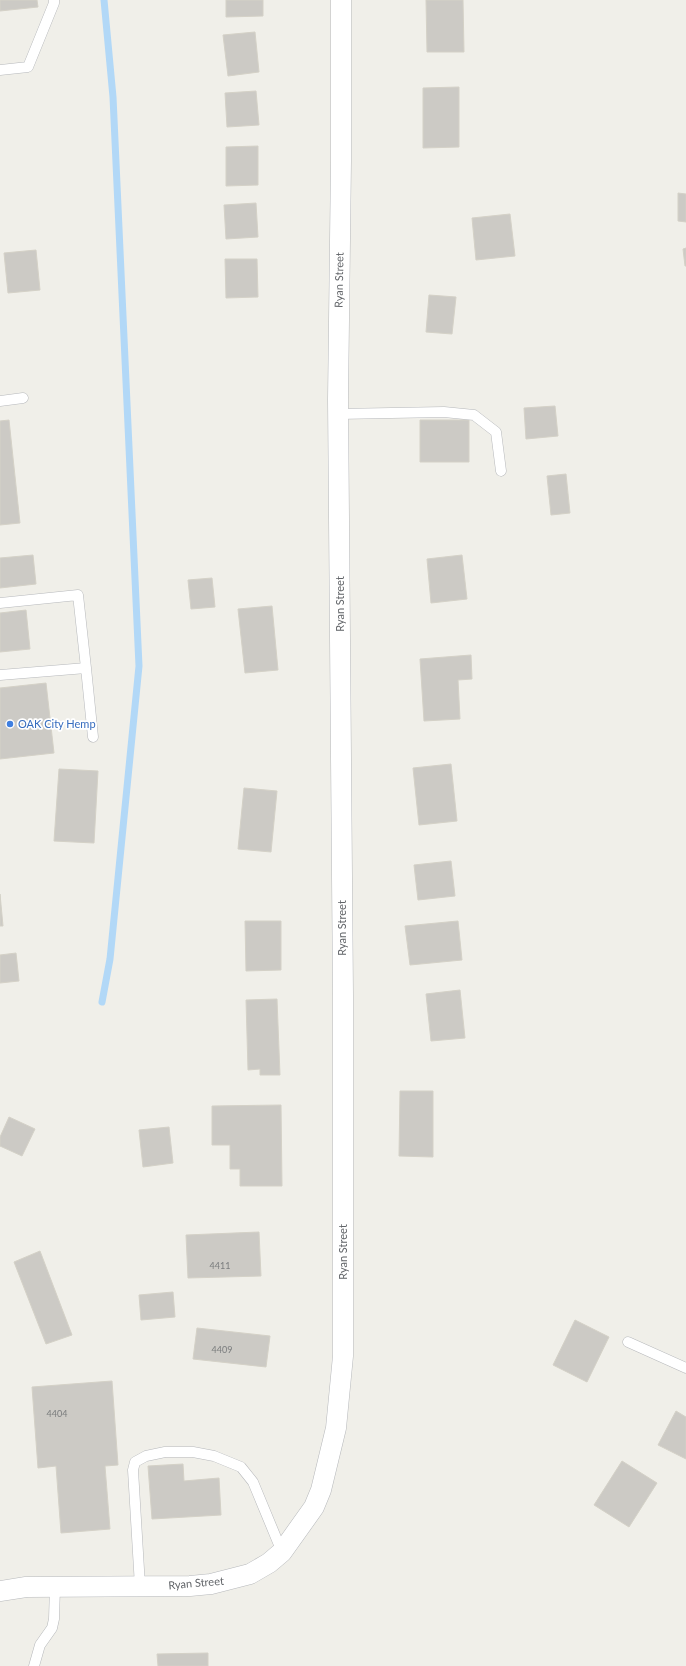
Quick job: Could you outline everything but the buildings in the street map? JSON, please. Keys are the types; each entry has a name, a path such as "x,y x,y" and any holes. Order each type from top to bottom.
{"street":[{"name":"Ryan Street","path":"0,1591 26,1587 190,1586 211,1584 250,1574 269,1563 282,1552 314,1507 320,1490 336,1428 343,1356 343,987 338,414 341,0"}],"lane":[{"path":"0,70 28,67 54,0"},
{"path":"0,401 23,398"},
{"path":"338,414 444,412 474,415 496,432 501,471"},
{"path":"0,603 78,595 93,737"},
{"path":"0,675 86,668"},
{"path":"628,1342 686,1368"},
{"path":"140,1586 133,1470 135,1462 146,1456 165,1452 193,1452 214,1456 241,1467 253,1482 282,1552"},
{"path":"34,1666 40,1645 52,1628 54,1619 55,1587"}],"waterway":[{"path":"102,1002 110,959 139,666 113,97 104,0"}],"place":[{"name":"OAK City Hemp","path":"10,724"}]}
